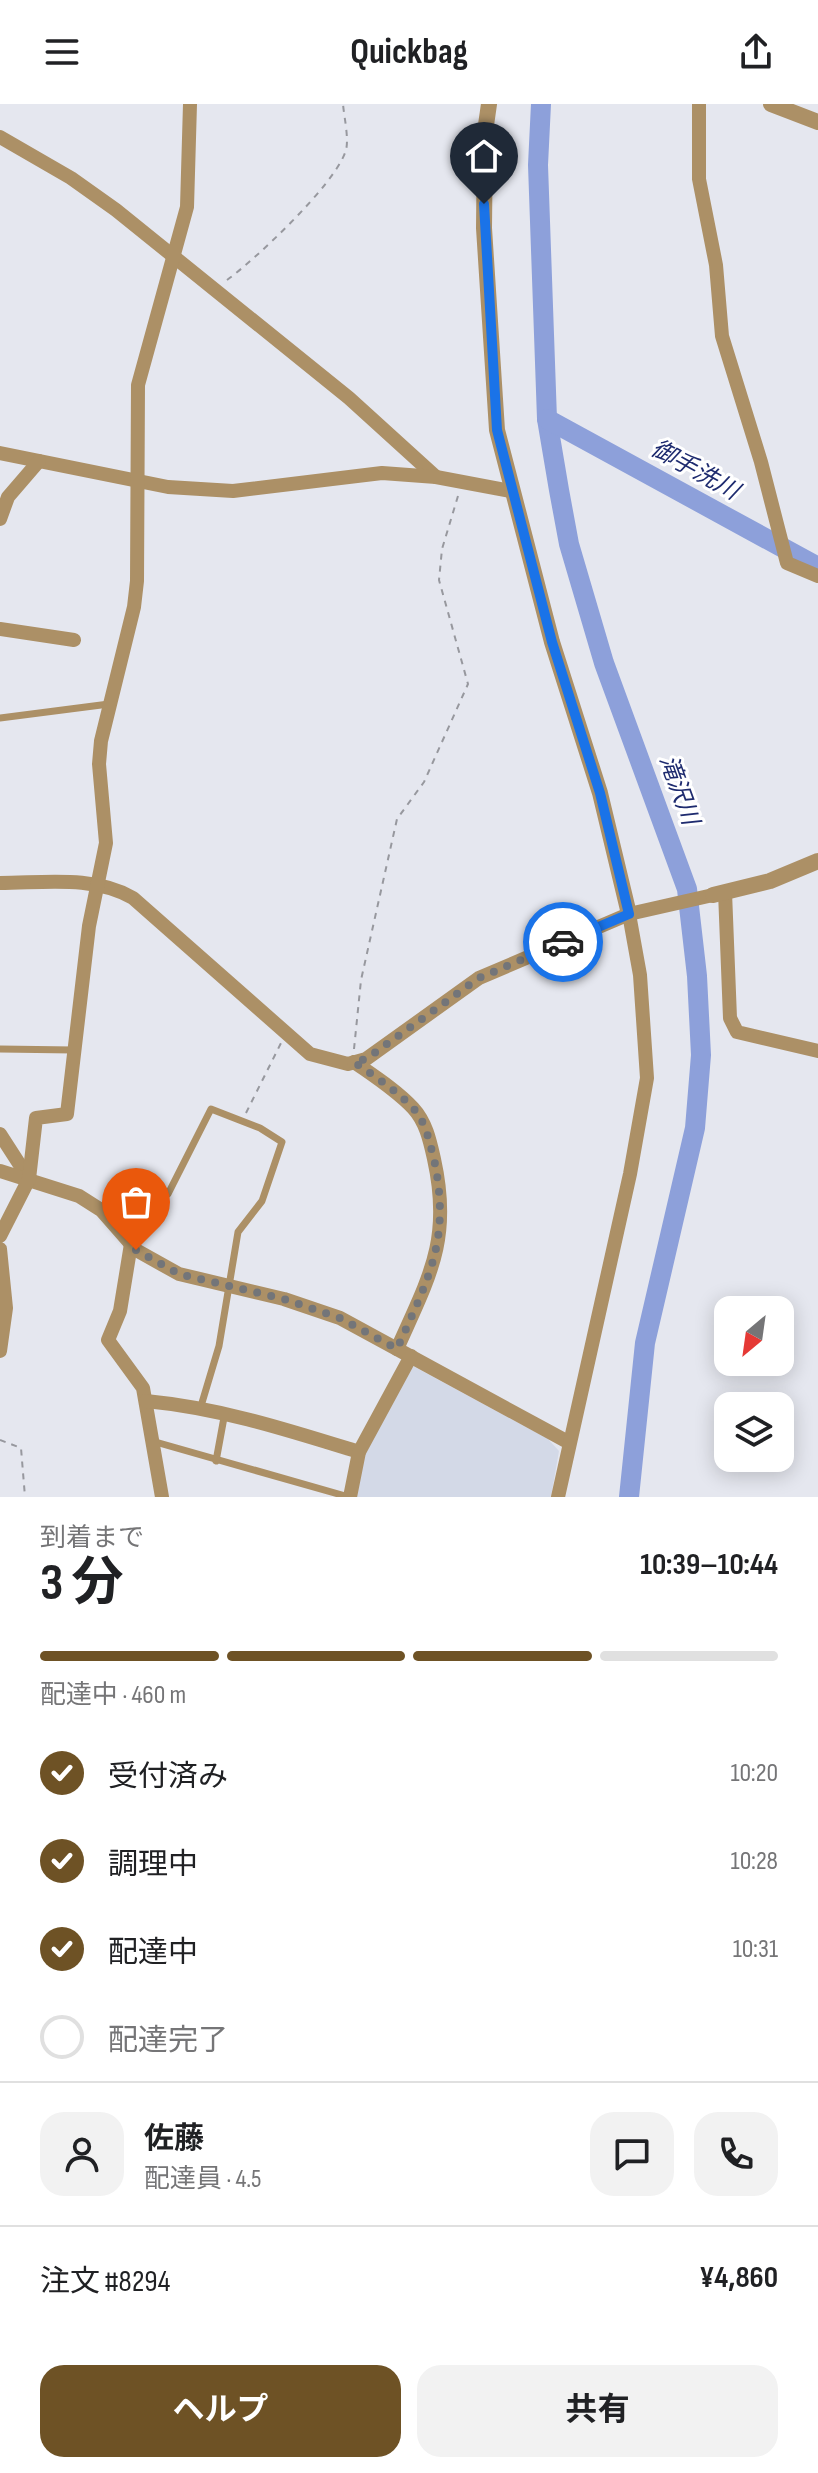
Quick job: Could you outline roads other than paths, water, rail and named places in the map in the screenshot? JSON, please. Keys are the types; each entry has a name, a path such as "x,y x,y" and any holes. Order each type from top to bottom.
{"street":[{"path":"0,1236 29,1179 36,1118 67,1114 89,926 106,843 99,764 109,704 134,607 138,385 187,207 190,104"},
{"path":"489,104 485,132 484,228 497,430 552,642 600,793 629,914 640,975 647,1078 630,1174 558,1497"},
{"path":"699,104 699,179 716,265 722,336 781,532 787,563 818,576"},
{"path":"777,105 818,122"},
{"path":"0,137 71,178 174,258 349,398 436,477"},
{"path":"0,453 137,482 233,491 382,473 436,477 511,491"},
{"path":"0,519 8,497 39,461"},
{"path":"0,629 74,640"},
{"path":"0,883 99,883 133,898 310,1054 329,1061 354,1062 366,1059 479,978 629,914 770,881 818,861"},
{"path":"719,894 730,1018 737,1032 818,1051"},
{"path":"354,1062 414,1109 427,1131 441,1202 441,1235 432,1271 397,1349"},
{"path":"0,1134 29,1179"},
{"path":"0,1171 79,1196 101,1210 131,1244 179,1274 284,1299 340,1318 568,1442"},
{"path":"131,1244 120,1311 108,1340 143,1388 162,1497"},
{"path":"0,1249 6,1308 0,1351"},
{"path":"350,1497 359,1452 411,1356"},
{"path":"146,1401 201,1406 359,1452"}],"lane":[{"path":"0,718 109,704"},
{"path":"0,1049 73,1050"},
{"path":"101,1210 121,1204 152,1204 168,1194 211,1109 282,1142 262,1201 238,1232 219,1346 201,1406"},
{"path":"216,1461 225,1412"},
{"path":"152,1441 350,1497"}],"waterway":[{"name":"滝沢川","path":"541,104 538,165 547,419 559,490 569,544 604,663 687,889 697,976 701,1055 695,1128 645,1343 629,1497"},
{"name":"御手洗川","path":"547,419 818,567"}]}
